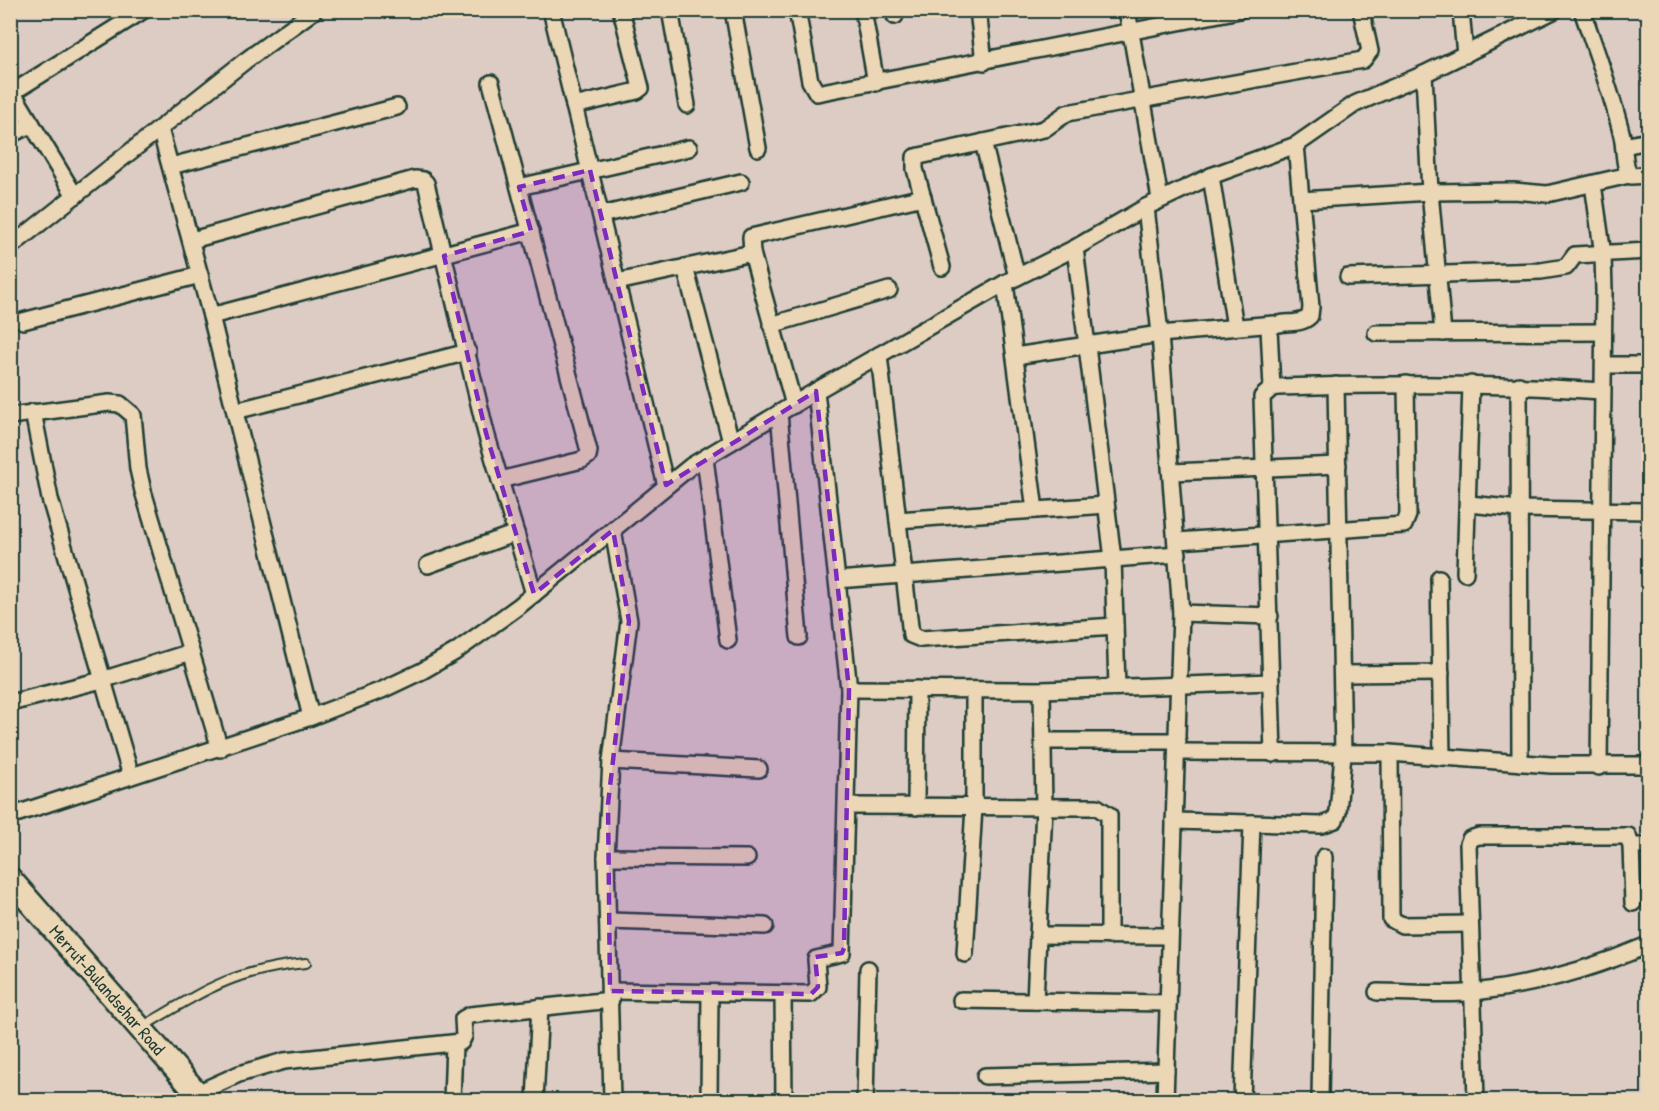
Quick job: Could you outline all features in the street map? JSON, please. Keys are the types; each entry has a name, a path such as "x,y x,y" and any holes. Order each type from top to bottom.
{"main road":[{"name":"Merrut-Bulandsehar Road","path":"10,879 200,1097"}],"street":[{"path":"75,196 12,90 144,10"},
{"path":"10,247 264,46 315,10"},
{"path":"550,10 666,486"},
{"path":"574,106 637,92 640,88 621,10"},
{"path":"670,10 687,105"},
{"path":"733,10 758,148"},
{"path":"797,10 810,81 817,93 1240,10"},
{"path":"863,10 876,83"},
{"path":"978,10 984,62"},
{"path":"1127,10 1160,199"},
{"path":"942,267 914,161 915,157 1049,127 1062,114 1363,60 1370,51 1361,10"},
{"path":"1461,10 1465,55"},
{"path":"10,816 311,717 382,690 423,671 455,652 534,594 666,486 705,458 816,391 1011,280 1075,248 1160,199 1211,176 1296,145 1355,104 1465,55 1554,10"},
{"path":"1582,10 1610,89 1629,175"},
{"path":"1424,74 1430,192 1443,333"},
{"path":"491,83 588,451 588,456 582,460 500,480"},
{"path":"171,166 398,107"},
{"path":"10,135 32,124"},
{"path":"160,129 192,240 311,717"},
{"path":"1624,146 1648,141"},
{"path":"983,142 1011,280 1015,356 1035,510"},
{"path":"1015,356 1160,334 1305,321 1310,316 1296,145"},
{"path":"519,187 689,148"},
{"path":"1301,200 1430,192 1514,191 1547,194 1629,175 1648,175"},
{"path":"1211,176 1235,327"},
{"path":"192,240 423,180 428,189 478,401 534,594"},
{"path":"601,215 741,182"},
{"path":"1593,184 1602,255 1604,365 1599,510 1599,767"},
{"path":"794,405 752,254 751,237 923,197"},
{"path":"1146,207 1172,472 1181,613 1165,1101"},
{"path":"211,316 444,256 531,231"},
{"path":"1075,248 1113,559 1117,687"},
{"path":"1348,277 1437,276 1558,269 1568,265 1575,255 1648,251"},
{"path":"617,282 752,254"},
{"path":"685,267 731,442"},
{"path":"23,321 200,275"},
{"path":"771,325 889,290"},
{"path":"1272,388 1268,334 1269,327 1274,324"},
{"path":"1376,333 1603,332"},
{"path":"235,411 468,352"},
{"path":"879,355 910,630 916,638 1115,626"},
{"path":"1604,365 1648,364"},
{"path":"837,580 1113,559 1178,547 1268,536 1399,526 1408,521 1406,384"},
{"path":"1273,754 1262,397 1272,388 1336,385 1471,384 1602,391"},
{"path":"1466,573 1471,384"},
{"path":"1174,821 1321,825 1335,820 1338,812 1343,753 1336,385"},
{"path":"1519,386 1520,763"},
{"path":"200,1097 239,1074 284,1061 425,1044 461,1042 464,1036 463,1019 470,1015 540,1007 610,995 710,993 803,995 816,992 816,958 842,953 849,689 816,391"},
{"path":"10,416 109,403 120,404 133,415 138,469 143,491 220,748"},
{"path":"33,412 50,499 131,776"},
{"path":"779,413 799,637"},
{"path":"705,458 728,640"},
{"path":"1172,472 1338,465"},
{"path":"1469,504 1519,509 1648,511"},
{"path":"898,520 1106,505"},
{"path":"612,1101 606,857 611,761 629,621 613,530"},
{"path":"428,565 516,532"},
{"path":"1439,578 1442,757"},
{"path":"1181,613 1270,616"},
{"path":"10,703 102,680 191,652"},
{"path":"1342,674 1441,673"},
{"path":"849,689 1042,690 1271,682"},
{"path":"916,807 917,689"},
{"path":"965,954 974,807 974,690"},
{"path":"1035,1001 1044,808 1042,690"},
{"path":"1043,741 1178,746 1273,754 1390,753 1599,767 1648,765"},
{"path":"1390,753 1391,919 1402,926 1470,924"},
{"path":"611,761 759,769"},
{"path":"847,806 1097,807 1109,815 1108,936"},
{"path":"1242,1101 1252,823"},
{"path":"1476,1101 1468,844 1474,836 1622,834 1628,836 1631,846 1633,903"},
{"path":"1631,846 1648,846"},
{"path":"606,857 747,858"},
{"path":"1320,1101 1324,857"},
{"path":"608,921 765,926"},
{"path":"1038,935 1170,936"},
{"path":"1377,992 1473,992 1577,973 1648,945"},
{"path":"865,1101 868,969"},
{"path":"709,1101 710,993"},
{"path":"783,994 784,1101"},
{"path":"961,1000 1168,1003"},
{"path":"535,1101 540,1007"},
{"path":"452,1101 454,1044"},
{"path":"985,1076 1166,1071"}],"lane":[{"path":"140,1028 222,980 267,966 306,963"}],"highlighted area":[{"path":"590,170 666,485 816,391 849,689 844,948 842,953 815,957 818,987 811,994 610,991 608,804 629,621 613,530 534,594 486,433 444,256 531,231 519,187"}]}
